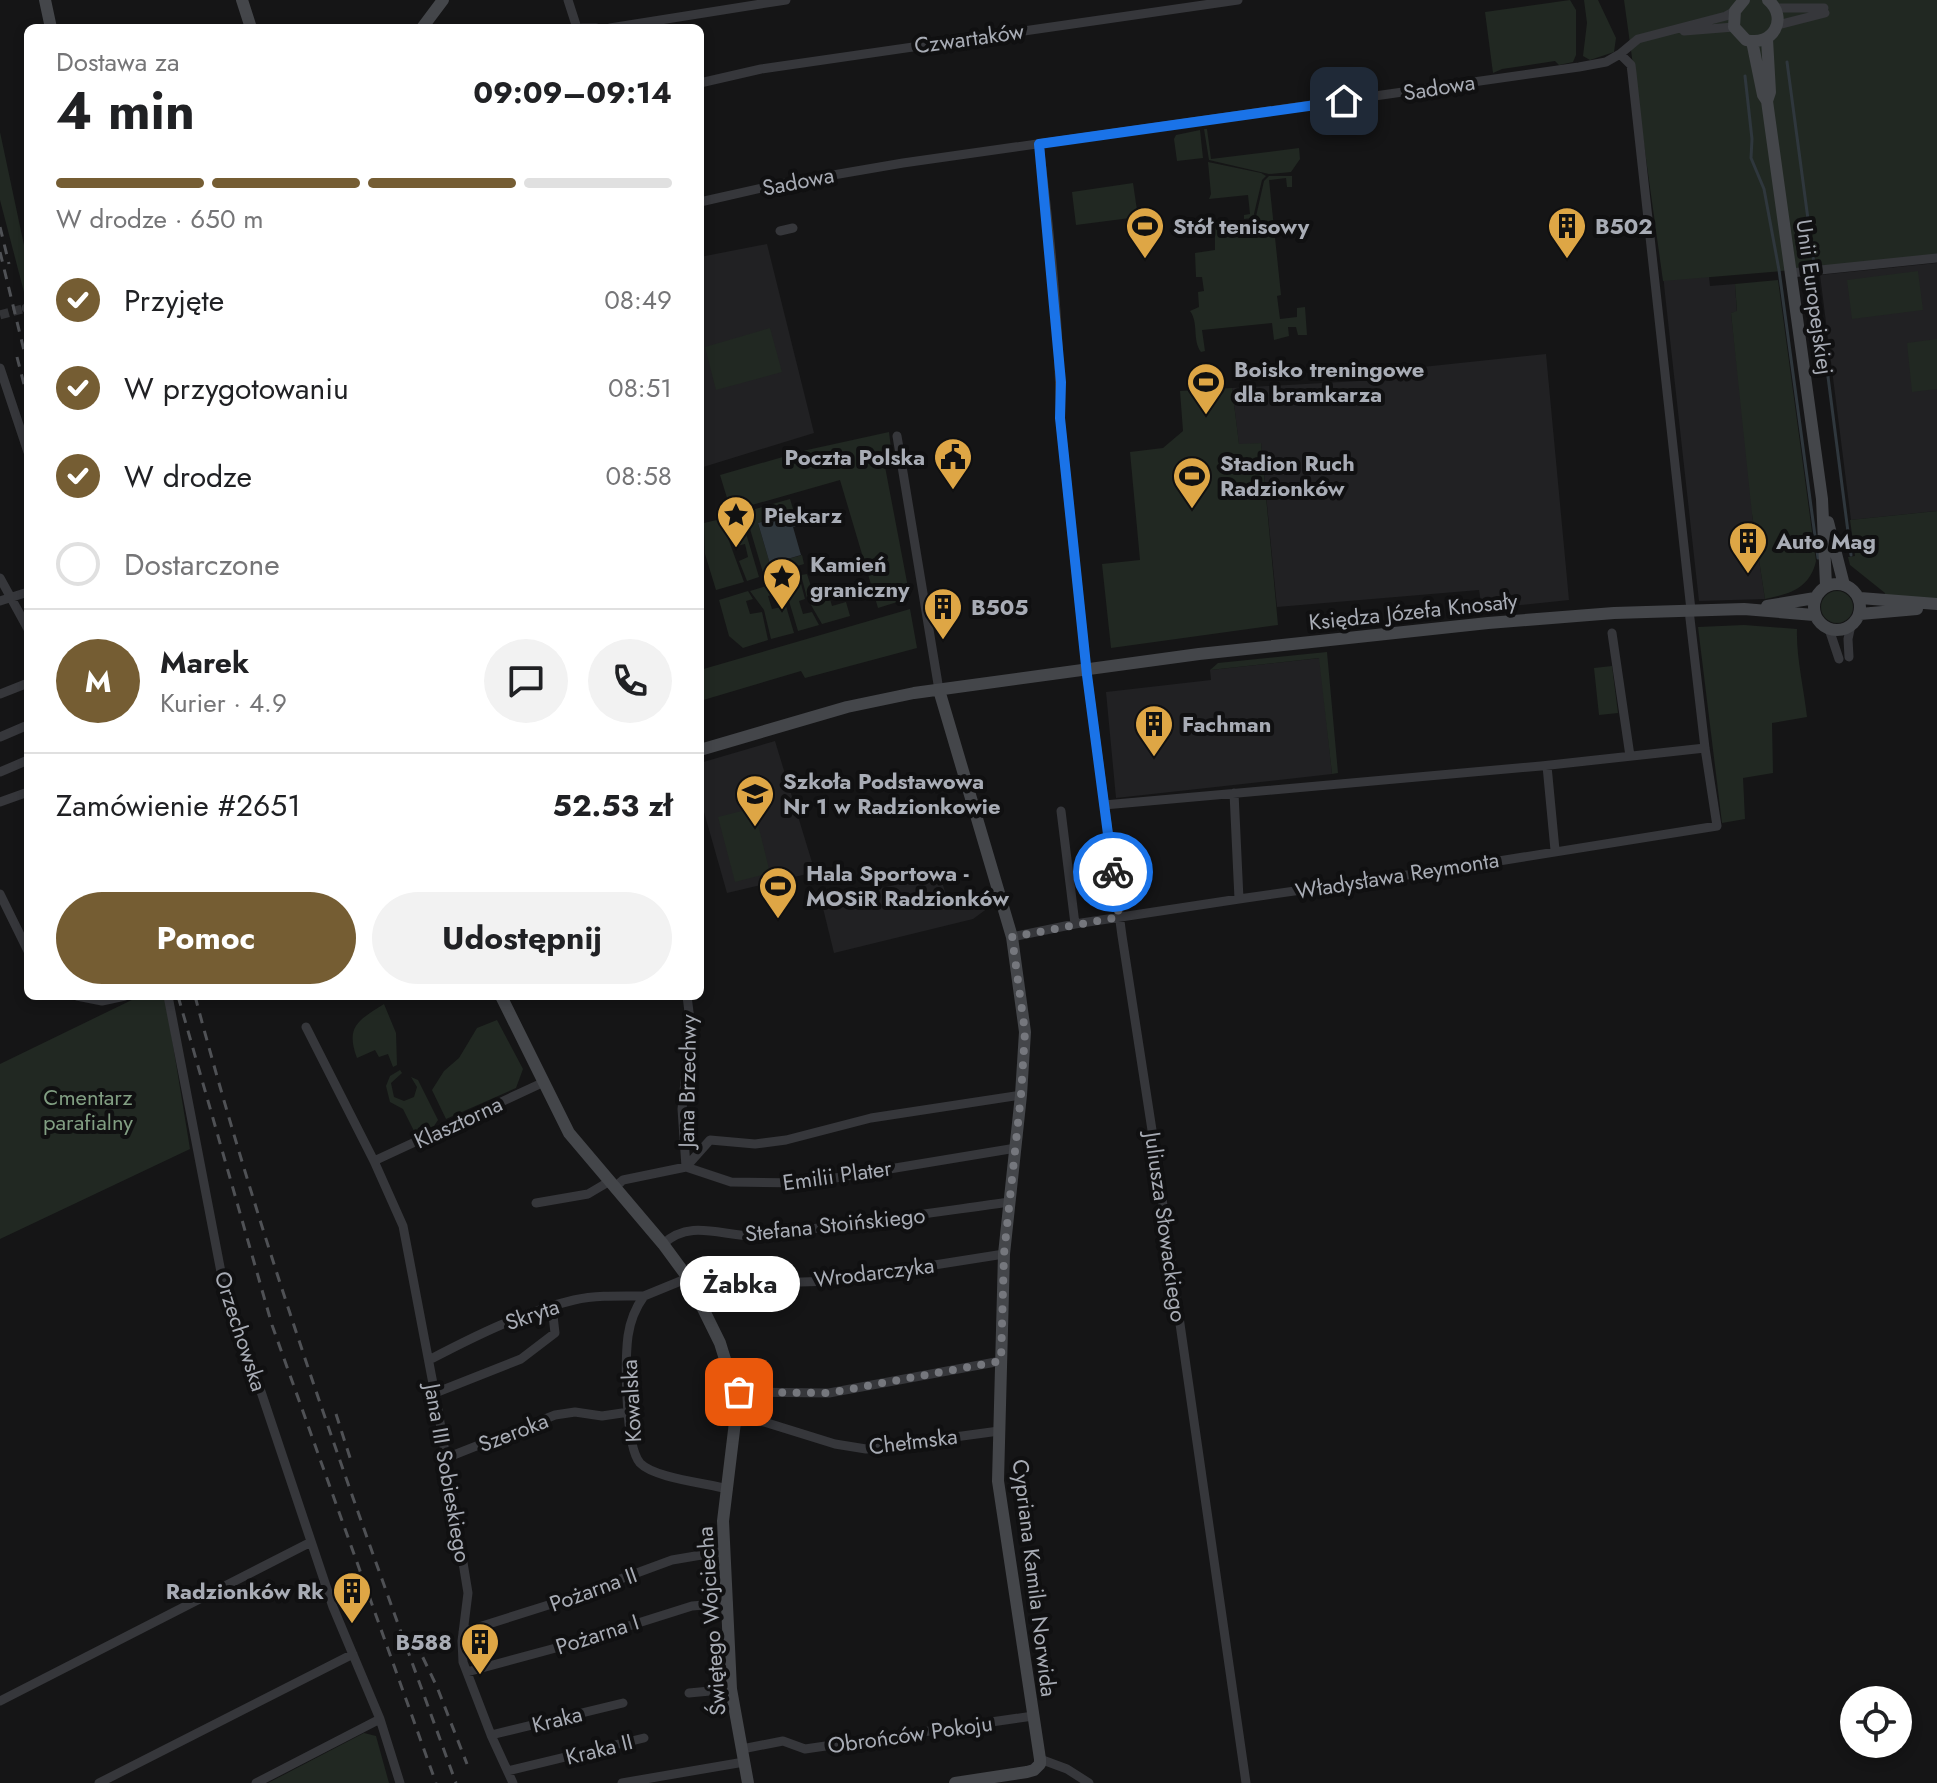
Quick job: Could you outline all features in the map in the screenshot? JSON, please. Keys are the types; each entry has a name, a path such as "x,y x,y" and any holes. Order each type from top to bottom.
{"street":[{"path":"45,0 50,24"},
{"path":"242,0 250,24"},
{"path":"425,24 443,0"},
{"path":"568,0 578,24"},
{"path":"635,24 786,0"},
{"name":"Czwartaków","path":"704,82 761,69 1204,2 1238,0"},
{"path":"1673,30 1726,16 1744,0"},
{"path":"1735,11 1734,27 1741,36 1752,41 1767,39 1778,25 1825,10 1772,4 1778,25"},
{"path":"1673,30 1734,27"},
{"name":"Sadowa","path":"704,201 834,173 1579,67 1606,62 1638,39 1673,30"},
{"name":"Unii Europejskiej","path":"1767,39 1770,92 1767,101"},
{"name":"Unii Europejskiej","path":"1752,41 1763,95 1767,101 1822,499 1826,585"},
{"path":"1620,54 1631,67 1690,610"},
{"path":"1039,144 1058,340 1060,418 1088,670"},
{"path":"780,231 793,228"},
{"path":"1791,273 1937,258"},
{"path":"0,368 24,440"},
{"path":"897,436 939,690"},
{"name":"Unii Europejskiej","path":"1822,499 1844,585"},
{"path":"0,578 24,622"},
{"path":"1851,625 1844,658 1829,629 1814,615 1815,598 1826,585 1844,585 1860,598 1937,605"},
{"path":"0,601 24,593"},
{"name":"Księdza Józefa Knosały","path":"1744,609 1815,598"},
{"path":"1829,629 1845,629 1851,625 1860,614 1860,598"},
{"path":"1860,614 1937,605"},
{"name":"Księdza Józefa Knosały","path":"704,749 847,707 939,690 1199,654 1488,623 1614,613 1744,609 1814,615"},
{"name":"Władysława Reymonta","path":"1012,937 1119,917 1717,826 1690,610"},
{"path":"1612,633 1630,756"},
{"name":"Juliusza Słowackiego","path":"1088,670 1119,917 1246,1783"},
{"path":"0,694 24,685"},
{"name":"Cypriana Kamila Norwida","path":"939,690 1012,937 1025,1032 1004,1254 998,1481 1040,1761"},
{"path":"0,737 24,727"},
{"path":"1104,805 1547,766 1705,748"},
{"path":"0,772 24,762"},
{"path":"1547,766 1555,850"},
{"path":"0,802 24,793"},
{"path":"1234,793 1239,899"},
{"path":"1061,811 1075,924"},
{"path":"0,894 24,943"},
{"name":"Orzechowska","path":"169,1000 221,1272 311,1542 380,1719 400,1783"},
{"name":"Świętego Wojciecha","path":"503,1000 569,1133 663,1244 692,1284 720,1343 732,1392 735,1422 723,1521 731,1689 748,1783"},
{"name":"Jana Brzechwy","path":"686,1167 682,1109 691,1028 688,1000"},
{"name":"Jana III Sobieskiego","path":"306,1027 374,1161 403,1226 468,1593 463,1662 513,1783"},
{"name":"Klasztorna","path":"374,1161 542,1083"},
{"path":"536,1203 588,1194 623,1180 686,1167 710,1140 755,1144 786,1140 871,1118 1021,1095"},
{"name":"Emilii Plater","path":"686,1167 731,1182 805,1183 1016,1148"},
{"name":"Stefana Stoińskiego","path":"663,1244 671,1236 686,1230 752,1236 902,1219 1010,1202"},
{"name":"Wrodarczyka","path":"692,1284 833,1281 1004,1254"},
{"path":"644,1296 692,1284"},
{"name":"Skryta","path":"429,1360 484,1331 575,1300 607,1295 644,1296"},
{"name":"Kowalska","path":"644,1296 628,1335 632,1451 653,1473 728,1489"},
{"path":"435,1393 521,1359 555,1333 552,1307"},
{"path":"732,1392 829,1393 1001,1361"},
{"name":"Szeroka","path":"446,1458 555,1415 575,1412 602,1416 629,1412"},
{"name":"Chełmska","path":"735,1422 761,1421 835,1444 866,1449 999,1431"},
{"path":"0,1701 311,1542"},
{"name":"Pożarna II","path":"463,1632 558,1602 672,1560 725,1551"},
{"name":"Pożarna I","path":"467,1672 578,1642 692,1606 728,1603"},
{"path":"99,1783 353,1654"},
{"path":"689,1693 731,1689"},
{"name":"Kraka","path":"491,1735 623,1703"},
{"name":"Obrońców Pokoju","path":"622,1783 743,1756 783,1741 805,1749 1033,1716"},
{"path":"256,1783 380,1719"},
{"name":"Kraka II","path":"508,1771 644,1738"},
{"path":"955,1783 1027,1772 1034,1770 1040,1761 1067,1769 1089,1783"}],"shaded area":[{"path":"1684,44 1710,286 1735,284 1737,312 1731,313 1752,514 1765,599 1699,601 1642,49"},
{"path":"767,244 814,433 704,467 704,256"},
{"path":"1937,263 1937,511 1851,520 1820,275"},
{"path":"1546,354 1569,600 1482,609 1479,590 1277,607 1261,443 1239,445 1232,388 1394,379 1394,370"},
{"path":"803,510 807,523 793,527 801,555 770,564 758,523"},
{"path":"1320,658 1332,774 1116,798 1106,692 1211,680 1210,670"},
{"name":"Szkoła Podstawowa Nr 1 w Radzionkowie","path":"775,741 815,872 727,893 704,812 704,762"},
{"path":"920,880 943,885 948,902 985,891 988,908 973,919 834,953 821,900"}],"green space":[{"path":"1570,0 1576,10 1576,55 1573,62 1559,65 1555,61 1493,73 1485,12"},
{"path":"1584,0 1598,0 1616,38 1614,52 1590,60 1583,56 1587,23"},
{"path":"1624,0 1937,0 1937,258 1663,281"},
{"path":"1204,129 1207,129 1211,159 1299,148 1300,159 1291,172 1269,174 1209,160"},
{"path":"1200,130 1203,158 1177,161 1176,135"},
{"path":"0,132 24,245 24,292 0,200"},
{"path":"1208,162 1266,176 1262,180 1253,218 1244,219 1244,215 1250,214 1248,195 1209,199"},
{"path":"1269,176 1292,176 1292,187 1287,187 1286,178 1269,180 1281,295 1277,296 1280,319 1297,317 1297,308 1305,307 1307,335 1298,335 1296,327 1288,327 1289,336 1274,340 1272,323 1202,330 1205,351 1201,352 1190,311 1199,307 1198,292 1204,291 1202,277 1196,277 1195,253 1215,250 1215,226 1255,221 1264,181"},
{"path":"1133,183 1138,217 1076,225 1072,192"},
{"path":"1918,271 1923,310 1852,319 1847,280"},
{"path":"1778,280 1816,561 1804,584 1783,595 1765,599 1752,514 1731,313 1737,311 1735,284"},
{"path":"770,328 782,372 716,390 705,347"},
{"path":"1937,339 1937,389 1912,392 1907,343"},
{"name":"Stadion Ruch Radzionków","path":"1232,388 1239,444 1261,443 1278,625 1111,648 1102,564 1140,560 1130,452 1163,448 1183,431 1180,391"},
{"path":"889,432 891,448 882,451 910,598 878,608 840,480 731,511 720,475 807,450"},
{"path":"790,499 794,512 758,523 770,564 802,555 804,564 764,576 745,512"},
{"path":"1937,511 1937,599 1885,597 1885,593 1850,565 1848,557 1855,556 1850,520"},
{"path":"740,513 759,577 747,581 739,561 748,557 745,544 733,547 724,518"},
{"path":"721,519 744,582 716,590 705,554 704,523"},
{"path":"807,574 814,596 828,592 832,606 846,602 850,616 822,624 807,598 801,575"},
{"path":"799,576 805,599 799,601 803,614 812,612 819,625 798,631 783,581"},
{"path":"779,582 782,592 768,596 772,609 786,606 794,633 771,639 764,610 750,591"},
{"path":"748,591 753,599 746,601 750,614 762,612 768,640 743,648 729,636 719,600"},
{"path":"1837,591 1848,596 1853,607 1848,618 1837,623 1826,618 1821,607 1826,596"},
{"path":"910,609 917,648 805,678 801,671 704,700 704,669"},
{"path":"1744,625 1797,629 1807,717 1772,723 1773,773 1743,778 1745,819 1722,823 1698,627"},
{"path":"1327,652 1338,773 1332,774 1319,658 1210,670 1218,663"},
{"path":"1612,666 1618,713 1599,715 1594,668"},
{"path":"754,808 770,873 735,882 718,817"},
{"name":"Cmentarz parafialny","path":"132,1000 166,1000 190,1149 0,1239 0,1064"},
{"path":"384,1004 396,1033 397,1065 393,1067 388,1054 379,1057 375,1050 357,1058 354,1047 357,1025"},
{"path":"497,1020 523,1069 516,1088 446,1119 432,1090 444,1071 459,1058 477,1028"},
{"path":"400,1070 402,1073 391,1083 394,1097 404,1101 414,1097 417,1087 411,1077 418,1080 438,1120 434,1126 415,1133 403,1109 390,1102 386,1086 390,1076"},
{"path":"364,1733 376,1736 389,1783 268,1783"}],"waterway":[{"path":"1787,62 1814,264"},
{"path":"1745,76 1751,158 1764,189 1779,270 1818,558"},
{"path":"1815,276 1851,555"}],"tunnel":[{"path":"0,315 24,309"}],"railway":[{"path":"0,227 9,264"},
{"path":"0,252 24,351"},
{"path":"17,357 24,384"},
{"path":"179,1000 272,1325 436,1783"},
{"path":"196,1000 284,1294 350,1490 456,1783"},
{"path":"336,1414 352,1464"},
{"path":"415,1641 467,1764"}],"way so far":[{"path":"739,1392 829,1393 1001,1361 1004,1254 1025,1032 1012,937 1119,917 1113,872"}],"place":[{"name":"Stół tenisowy","path":"1145,260"},
{"name":"B502","path":"1567,260"},
{"name":"Boisko treningowe dla bramkarza","path":"1206,416"},
{"name":"Poczta Polska","path":"953,491"},
{"name":"Stadion Ruch Radzionków","path":"1192,510"},
{"name":"Piekarz","path":"736,549"},
{"name":"Auto Mag","path":"1748,575"},
{"name":"Kamień graniczny","path":"782,611"},
{"name":"B505","path":"943,641"},
{"name":"Fachman","path":"1154,758"},
{"name":"Szkoła Podstawowa Nr 1 w Radzionkowie","path":"755,828"},
{"name":"Hala Sportowa - MOSiR Radzionków","path":"778,920"},
{"name":"Żabka","path":"739,1392"},
{"name":"Radzionków Rk","path":"352,1625"},
{"name":"B588","path":"480,1676"}],"route":[{"path":"1113,872 1087,675 1060,418 1061,382 1055,297 1039,144 1344,101"}]}
